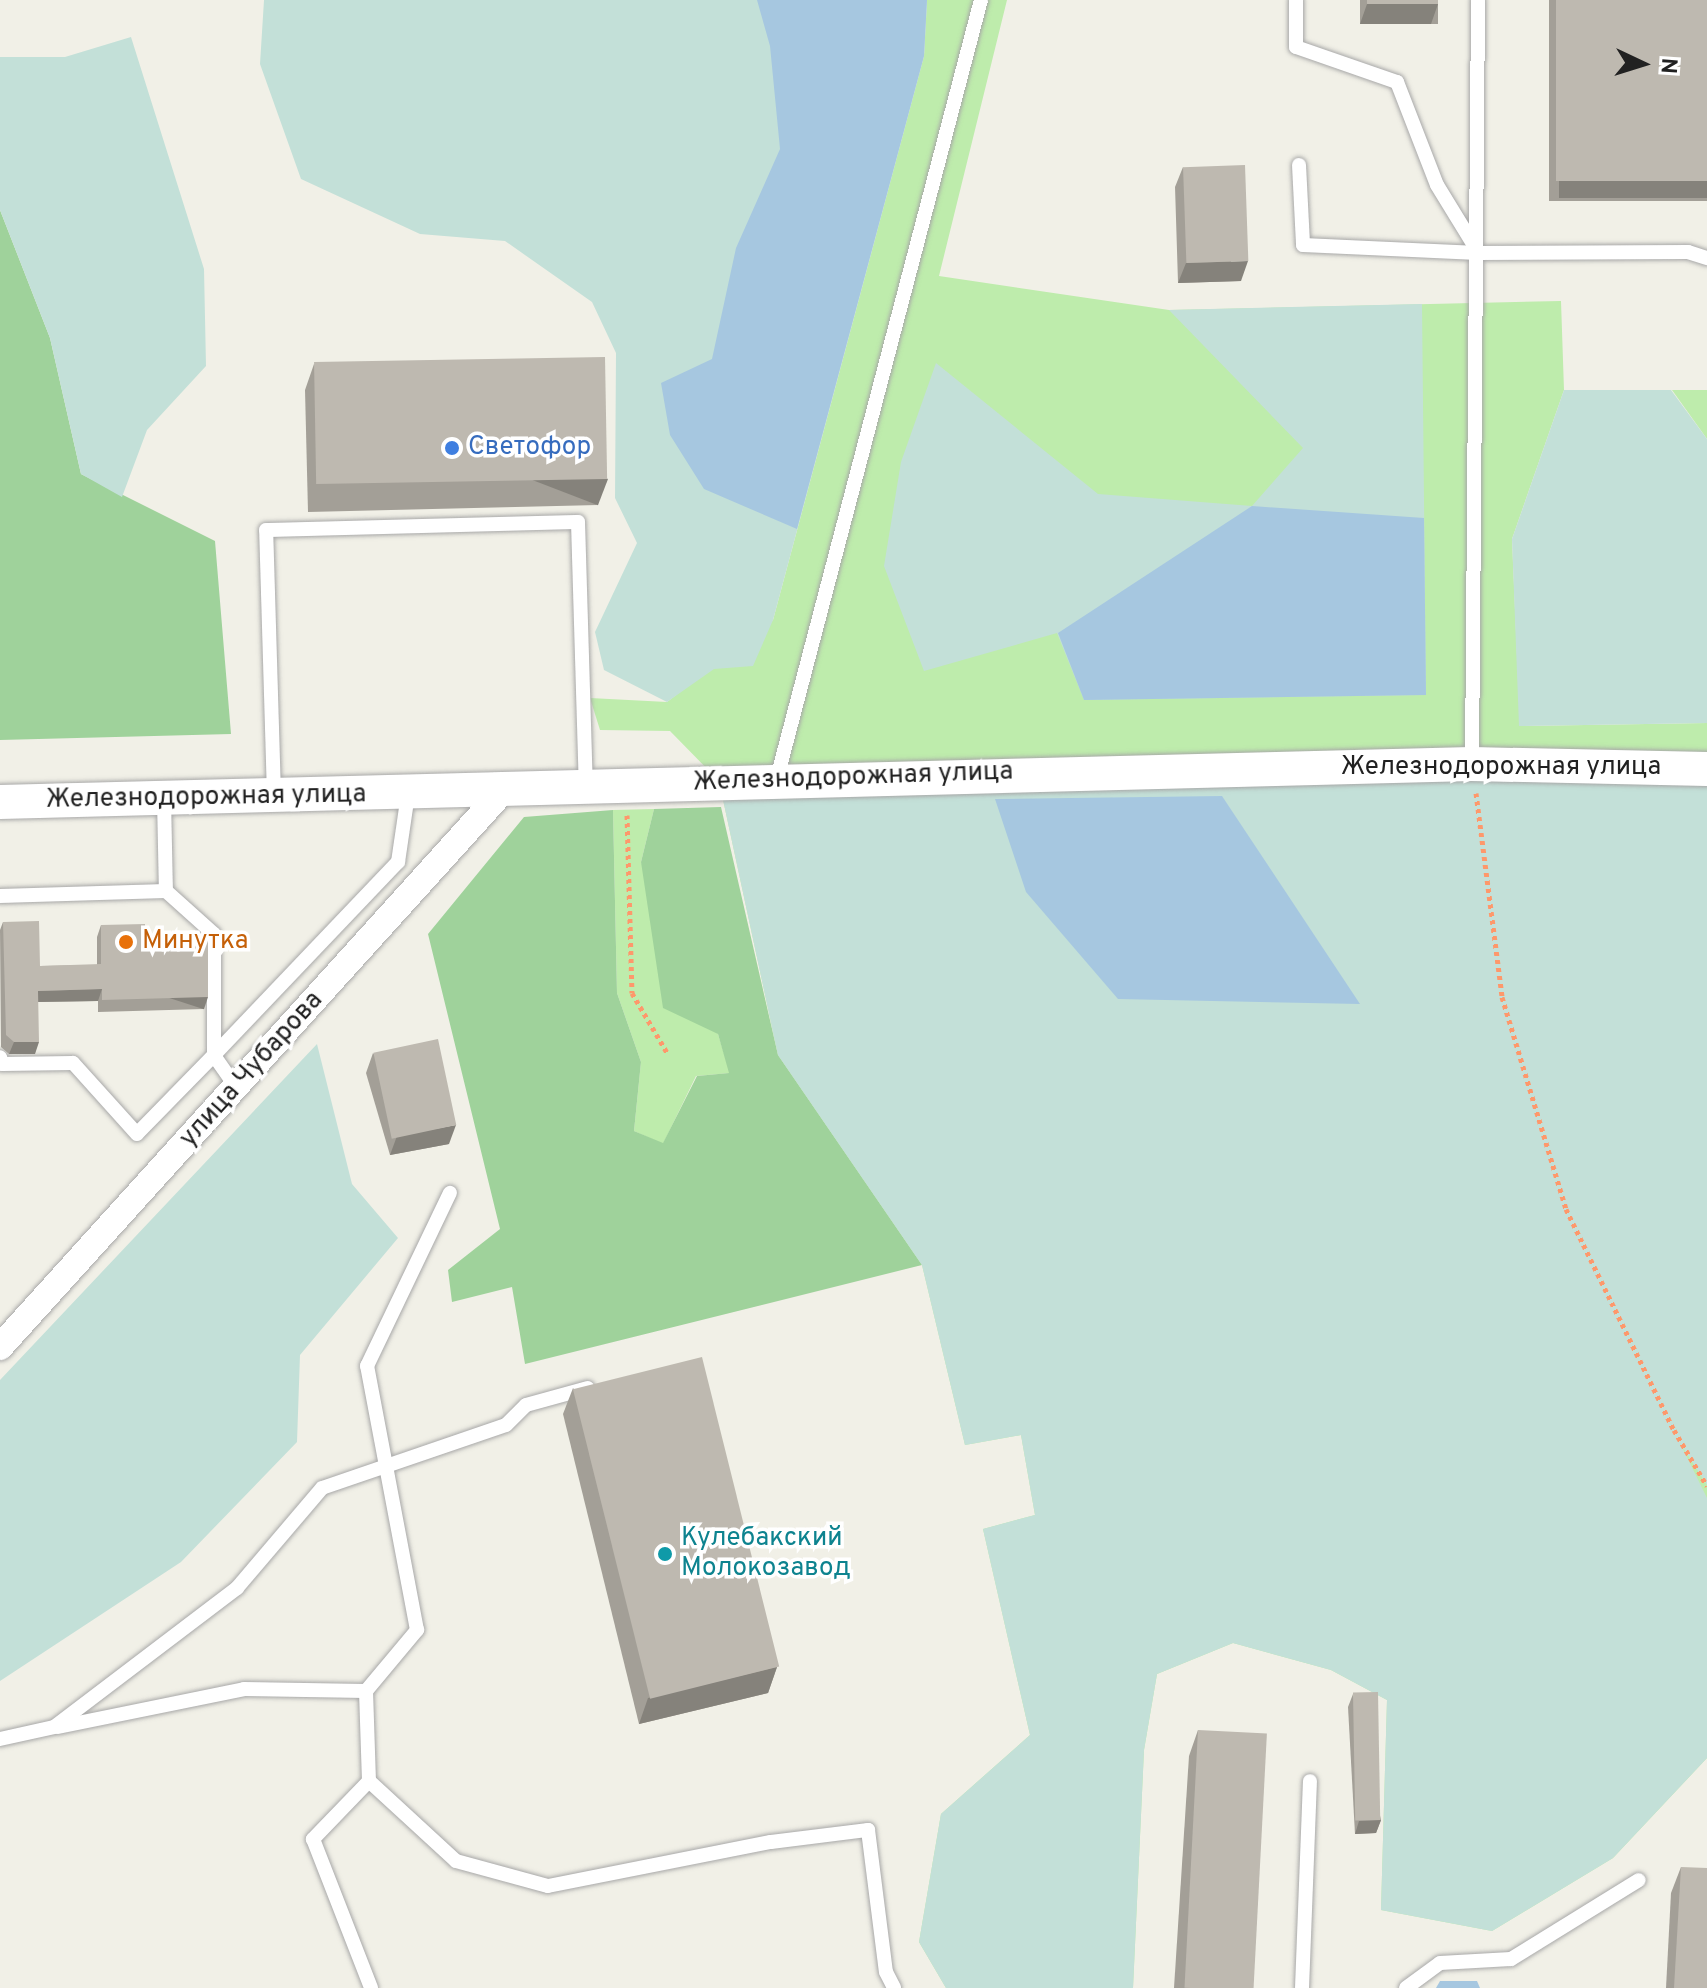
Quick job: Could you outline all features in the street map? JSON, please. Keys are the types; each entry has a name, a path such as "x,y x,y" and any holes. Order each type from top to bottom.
{"street":[{"name":"Железнодорожная улица","path":"0,802 502,792 777,778 1472,764 1707,769"},
{"name":"улица Чубарова","path":"0,1347 502,792"}],"lane":[{"path":"777,778 981,0"},
{"path":"1296,0 1296,47 1397,82 1437,185 1478,253"},
{"path":"1472,764 1478,0"},
{"path":"1299,165 1303,245 1478,253 1688,252 1707,258"},
{"path":"274,797 266,530 578,522 586,788"},
{"path":"0,1057 2,1064 73,1063 137,1134 398,862 408,794"},
{"path":"164,799 166,891"},
{"path":"0,896 166,891 214,934 214,1055 236,1087"},
{"path":"450,1193 367,1366 417,1630 366,1691 369,1781 456,1861 548,1886 771,1842 868,1830 886,1972 894,1988"},
{"path":"54,1727 237,1588 322,1488 385,1463 506,1425 526,1405 598,1385"},
{"path":"0,1739 244,1689 366,1691"},
{"path":"369,1781 313,1839 371,1988"},
{"path":"1302,1988 1310,1781"},
{"path":"1406,1988 1440,1963 1511,1959 1639,1880"}],"path":[{"path":"1472,764 1502,997 1566,1209 1674,1430 1707,1486"},
{"path":"627,786 632,993 668,1054"}],"green space":[{"path":"927,0 1007,0 939,276 1169,310 1561,301 1564,390 1512,539 1520,726 1707,723 1707,1758 1613,1858 1492,1931 1381,1910 1387,1700 1331,1670 1233,1643 1157,1674 1144,1750 1133,1988 946,1988 919,1942 941,1814 1030,1735 983,1529 1035,1515 1021,1435 965,1445 922,1265 778,1055 719,781 670,731 600,730 590,698 667,702 773,620 924,56"},
{"path":"0,210 50,338 81,474 215,541 231,734 0,740"},
{"path":"1672,390 1707,390 1707,439"},
{"path":"721,807 778,1055 922,1265 525,1364 512,1287 452,1302 448,1270 500,1229 428,934 524,817 613,810 617,993 641,1062 634,1131 663,1143 697,1076 729,1073 718,1034 663,1008 641,862 654,809"},
{"path":"654,809 641,862 718,1034 730,1073 696,1076 663,1144 634,1131 641,1062 617,993 613,810"}],"shaded area":[{"path":"264,0 927,0 924,56 773,620 753,666 714,669 667,702 604,670 595,632 637,543 615,498 616,353 592,302 505,241 420,234 301,179 260,64"},
{"path":"757,0 927,0 924,56 797,529 704,489 670,435 661,383 712,359 736,248 780,149 770,46"},
{"path":"131,37 204,269 206,366 147,430 122,497 81,474 50,338 0,210 0,57 65,57"},
{"path":"1422,304 1426,695 1084,700 1057,633 924,671 884,566 901,462 936,363 1098,494 1252,506 1303,448 1169,310"},
{"path":"1564,390 1671,390 1707,439 1707,723 1519,726 1512,539"},
{"path":"1252,506 1424,518 1426,695 1084,700 1058,633"},
{"path":"1707,769 1707,1485 1680,1443 1707,1498 1707,1758 1613,1858 1492,1931 1381,1910 1387,1700 1331,1670 1233,1643 1157,1674 1144,1750 1133,1988 946,1988 919,1942 941,1814 1030,1735 983,1529 1035,1515 1021,1435 965,1445 922,1265 778,1055 719,781"},
{"path":"1222,796 1360,1004 1118,999 1026,892 995,799"},
{"path":"317,1044 352,1184 398,1238 300,1355 297,1442 181,1562 0,1681 0,1380"},
{"path":"1440,1981 1477,1981 1480,1988 1436,1988"}],"building":[{"path":"1367,0 1438,0 1438,4 1367,4"},
{"path":"1556,0 1707,0 1707,181 1556,181"},
{"path":"1245,165 1248,261 1186,263 1183,167"},
{"name":"Светофор","path":"605,357 607,479 316,484 314,362"},
{"path":"39,921 40,966 101,964 101,925 145,924 145,940 208,939 208,997 102,1000 102,989 38,991 39,1042 14,1042 6,1035 3,922"},
{"path":"438,1039 456,1125 392,1139 373,1053"},
{"name":"Кулебакский Молокозавод","path":"702,1357 779,1667 650,1699 573,1389"},
{"path":"1353,1692 1378,1692 1380,1820 1355,1820"},
{"path":"1198,1730 1267,1734 1254,1988 1184,1988"},
{"path":"1681,1867 1707,1868 1707,1988 1674,1988"}],"place":[{"name":"Светофор","path":"452,448"},
{"name":"Минутка","path":"126,942"},
{"name":"Кулебакский Молокозавод","path":"665,1554"}]}
